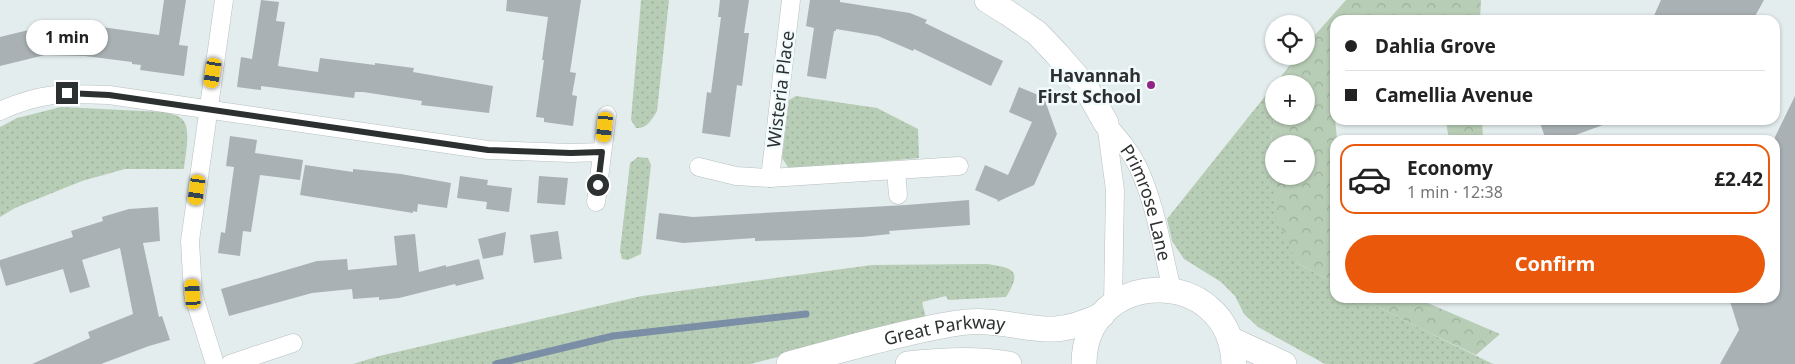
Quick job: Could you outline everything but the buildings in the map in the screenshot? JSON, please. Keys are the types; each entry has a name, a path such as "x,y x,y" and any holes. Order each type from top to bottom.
{"street":[{"path":"215,364 193,294 190,241 224,0"},
{"name":"Wisteria Place","path":"770,178 791,0"},
{"name":"Primrose Lane","path":"987,0 1037,34 1056,53 1085,86 1106,123 1123,143 1138,167 1151,203 1172,290"},
{"path":"0,112 18,103 41,96 67,93 109,95 488,150 571,153 602,152"},
{"path":"596,202 606,115"},
{"name":"Primrose Lane","path":"1106,123 1115,190 1108,310"},
{"path":"699,167 736,176 770,178 959,166"},
{"path":"896,170 898,195"},
{"name":"Great Parkway","path":"789,364 864,343 945,325 993,322 1057,329 1082,324 1108,310 1127,296 1141,291 1157,289 1172,290 1194,298 1213,312 1223,325 1230,339 1234,354 1234,364"},
{"path":"1084,364 1087,342 1093,327 1108,310"},
{"path":"1230,339 1284,364"},
{"path":"230,364 293,343"},
{"name":"Great Parkway","path":"908,364 969,360 1008,364"}],"green space":[{"path":"641,0 669,0 657,111 646,125 636,128 631,120"},
{"path":"1346,0 1481,0 1480,15 1333,15"},
{"path":"1330,18 1330,125 1336,125 1337,135 1330,135 1330,280 1297,263 1277,219 1272,185 1315,185 1315,135 1272,135 1273,125 1315,125 1315,75 1287,75 1292,65 1315,65 1315,35"},
{"path":"1290,65 1292,65 1287,75 1282,75"},
{"path":"796,96 877,108 918,129 919,158 790,170 782,158 789,100"},
{"path":"1265,96 1265,125 1273,125 1272,135 1265,135 1265,185 1276,185 1297,263 1330,280 1330,303 1371,303 1493,364 1325,364 1258,327 1244,314 1235,296 1221,282 1184,259 1172,241 1167,219"},
{"path":"61,107 164,112 178,116 185,123 187,129 184,169 125,169 82,181 15,208 0,217 0,127 17,118"},
{"path":"1447,125 1482,125 1483,135 1448,135"},
{"path":"638,157 648,158 651,165 641,254 628,260 622,259 620,251 630,163"},
{"path":"987,264 1004,267 1013,272 1014,281 1006,297 948,300 946,296 922,302 926,318 880,332 750,364 353,364 379,356 642,296 872,265"},
{"path":"1371,303 1428,303 1500,334 1476,355"}],"waterway":[{"path":"496,364 613,336 806,314"}],"place":[{"name":"Havannah First School","path":"1151,85"}],"route":[{"path":"67,93 109,95 488,150 571,153 602,152 598,185"}]}
